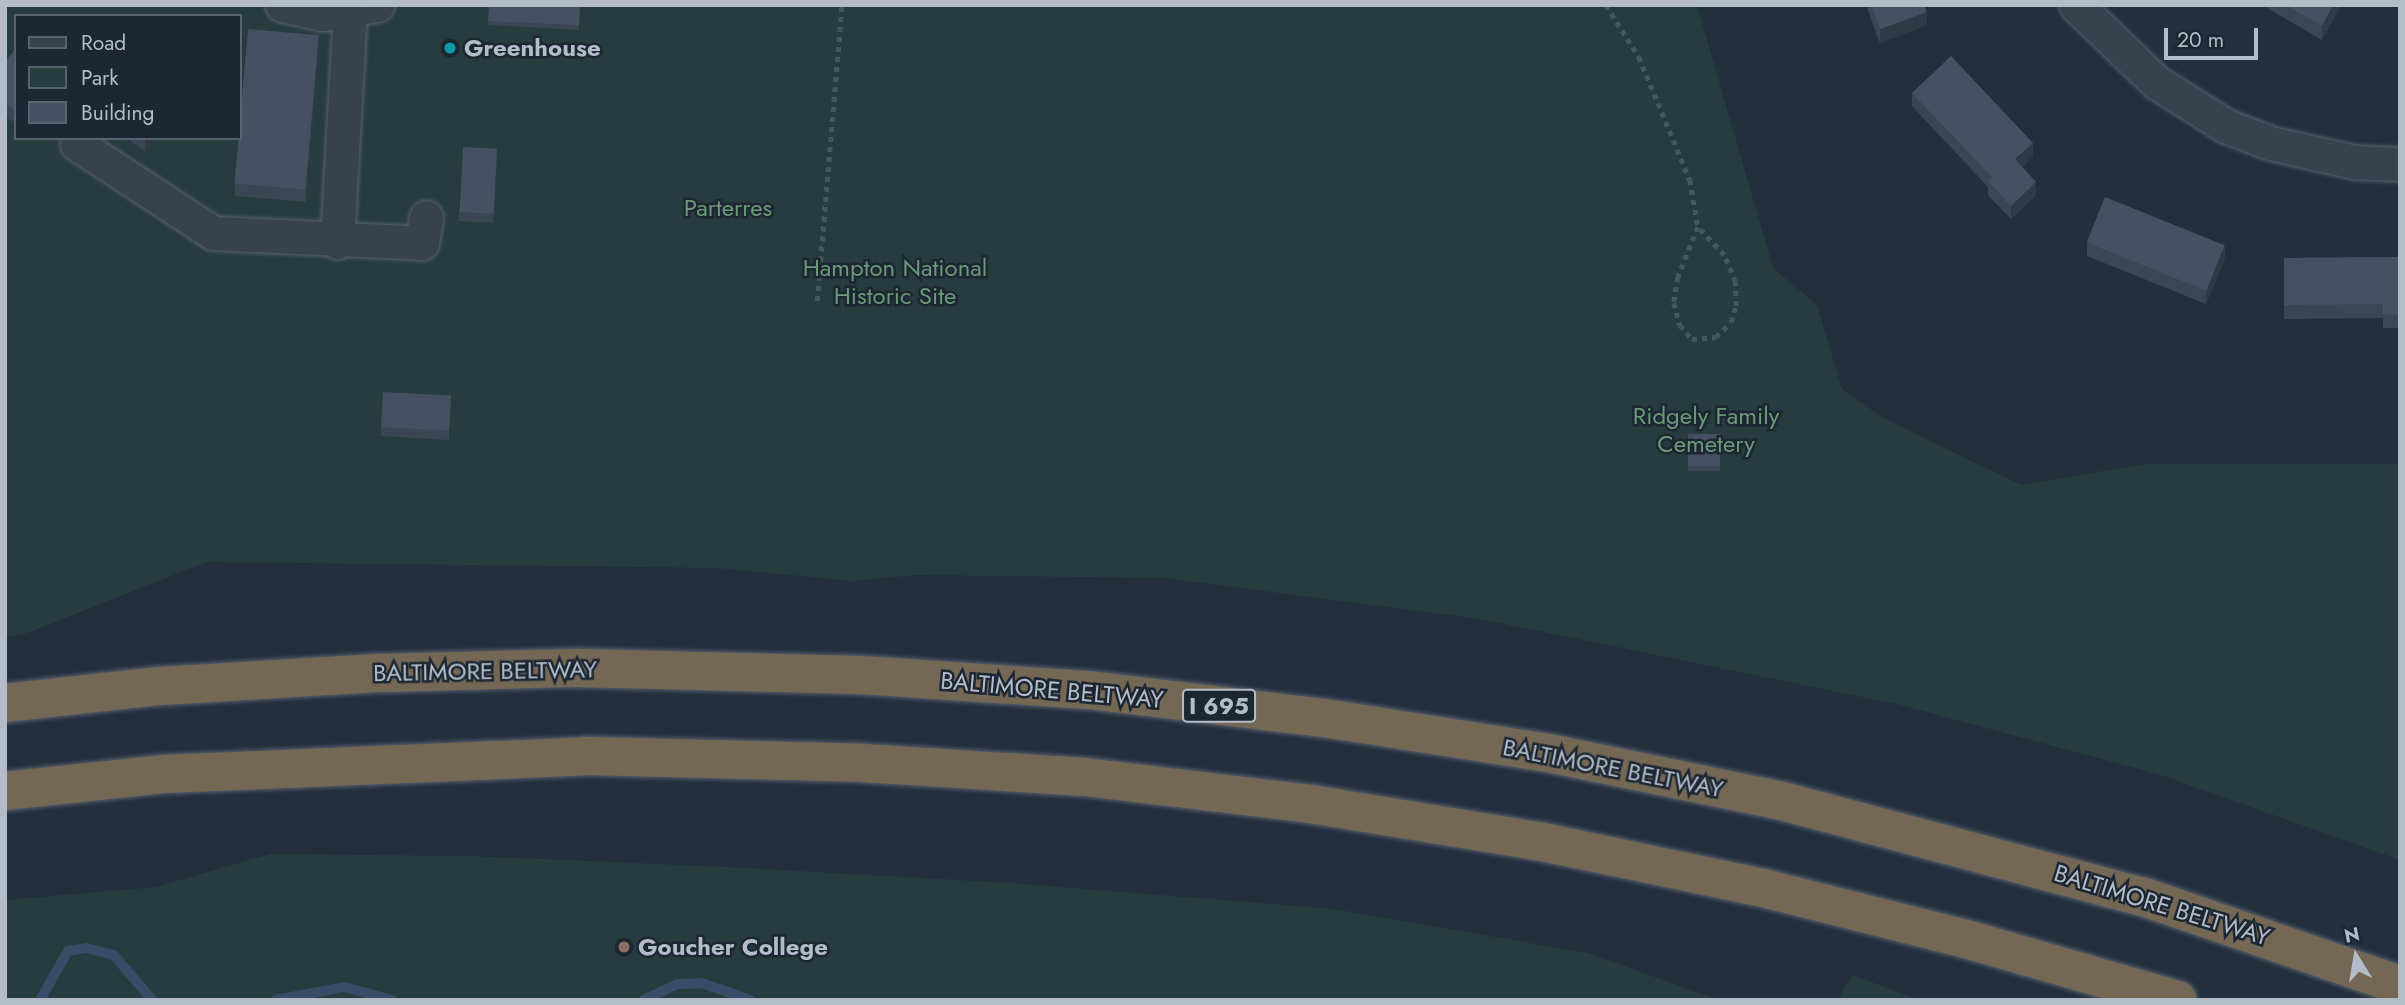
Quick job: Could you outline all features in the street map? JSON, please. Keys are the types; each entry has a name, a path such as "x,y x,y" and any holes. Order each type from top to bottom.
{"highway":[{"name":"BALTIMORE BELTWAY","path":"5,703 216,682 578,668 861,675 1090,690 1324,718 1553,754 1782,801 2144,897 2400,985"},
{"path":"5,791 179,773 586,756 863,763 1085,778 1311,804 1538,841 1767,889 1966,939 2177,1000"}],"street":[{"path":"282,5 322,14 363,9 337,242"},
{"path":"2076,5 2156,82 2226,126 2270,143 2342,159 2400,164"},
{"path":"77,144 213,233 337,242 422,243 426,217"}],"path":[{"path":"817,301 842,5"},
{"path":"1606,5 1639,57 1690,180 1698,227 1678,277 1674,303 1680,325 1692,339 1716,337 1731,322 1736,306 1735,282 1724,254 1698,227"}],"green space":[{"name":"Hampton National Historic Site","path":"5,5 1697,5 1773,268 1817,305 1842,389 1883,418 2021,485 2144,464 2400,464 2400,860 2161,775 1901,705 1480,619 1165,578 917,575 851,581 717,568 207,562 27,633 5,637"},
{"name":"Goucher College","path":"270,854 471,856 727,867 1011,883 1334,909 1588,953 1718,1000 5,1000 5,900 156,887"},
{"path":"1853,975 1918,1000 1837,1000"}],"building":[{"name":"Greenhouse","path":"489,5 580,5 579,25 488,21"},
{"path":"1871,5 1924,5 1927,12 1880,29"},
{"path":"2286,5 2333,5 2322,26"},
{"path":"248,29 319,35 305,190 234,183 238,140 242,140 242,98"},
{"path":"14,51 14,110 5,104 5,62"},
{"path":"1951,56 2033,143 2015,159 2036,182 2011,206 1988,181 1992,177 1912,93"},
{"path":"463,147 497,149 494,214 460,212"},
{"path":"2105,197 2225,245 2206,291 2087,242"},
{"path":"2400,257 2400,314 2383,315 2383,304 2284,305 2284,258"},
{"path":"383,392 451,396 449,431 381,427"},
{"path":"1688,434 1720,434 1720,466 1688,466"}],"waterway":[{"path":"40,1000 68,951 86,948 114,955 152,1000"},
{"path":"643,1000 678,984 702,983 750,1000"},
{"path":"276,1000 344,987 392,1000"}],"place":[{"name":"Greenhouse","path":"450,48"},
{"name":"Goucher College","path":"624,947"}],"park label":[{"name":"Parterres","path":"728,208"},
{"name":"Ridgely Family Cemetery","path":"1706,430"}]}
